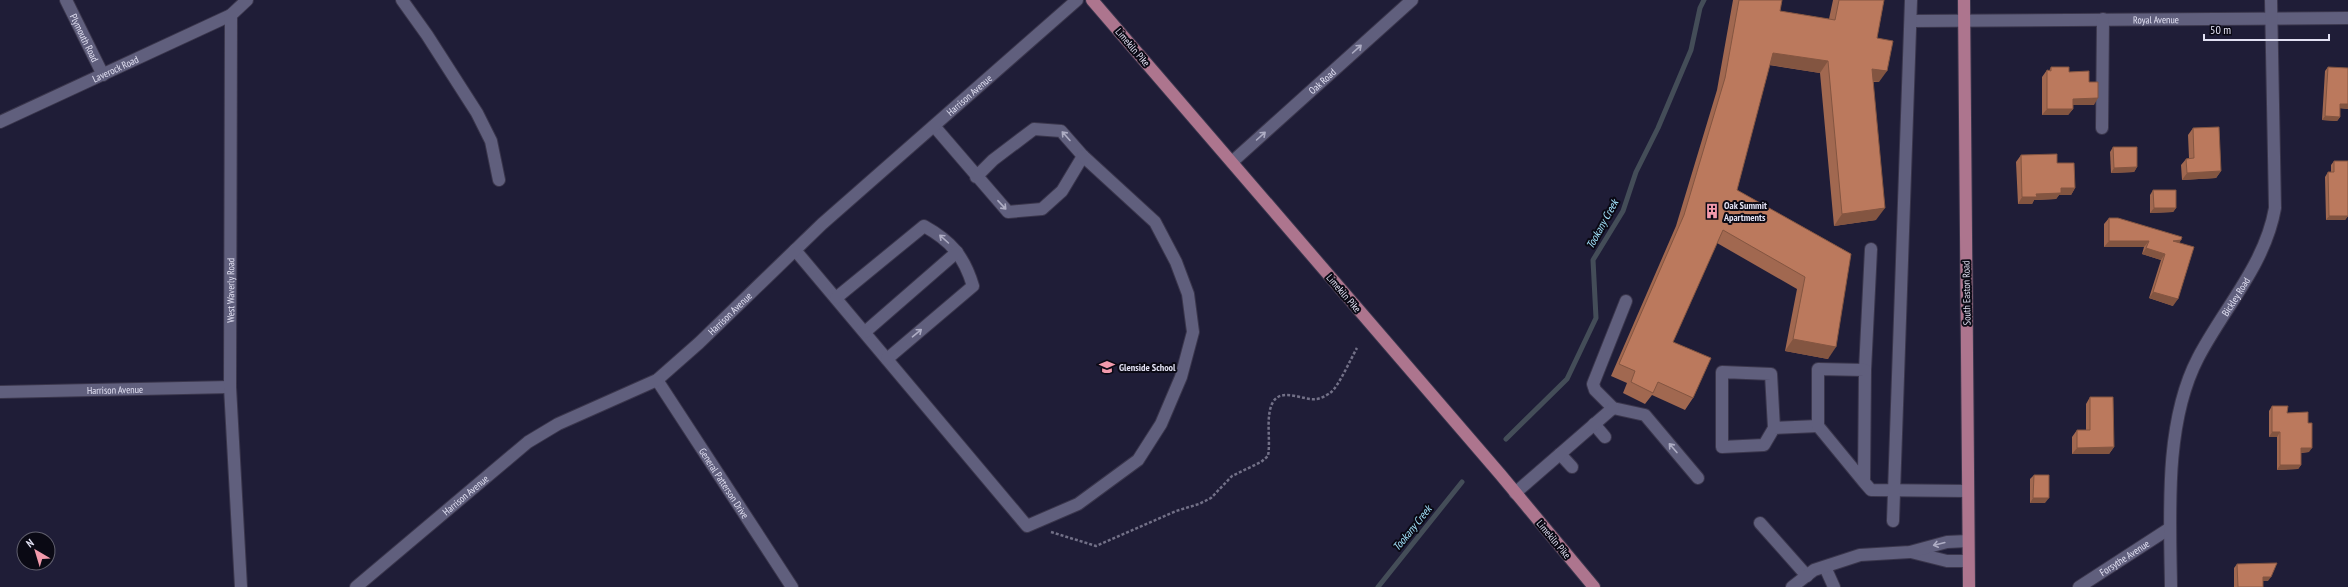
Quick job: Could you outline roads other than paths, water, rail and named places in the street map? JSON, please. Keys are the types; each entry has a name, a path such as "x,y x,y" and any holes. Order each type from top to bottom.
{"main road":[{"name":"Limekiln Pike","path":"1092,0 1594,587"},
{"name":"South Easton Road","path":"1964,0 1969,587"}],"street":[{"name":"Plymouth Road","path":"66,0 103,75"},
{"path":"231,15 247,0"},
{"path":"402,0 427,35 477,114 491,141 499,180"},
{"name":"Harrison Avenue","path":"356,587 528,442 558,424 657,380 699,343 795,250 1077,0"},
{"name":"Oak Road","path":"1232,162 1412,0"},
{"path":"1893,521 1911,0"},
{"name":"Bickley Road","path":"2171,587 2170,528 2175,439 2182,397 2198,358 2255,263 2272,223 2275,208 2271,0"},
{"name":"Laverock Road","path":"0,122 231,15"},
{"name":"West Waverly Road","path":"231,15 230,388 240,587"},
{"name":"Royal Avenue","path":"1911,21 2348,18"},
{"path":"2102,20 2102,128"},
{"path":"934,126 976,177 1008,212 1042,209 1062,191 1083,156"},
{"path":"795,250 1027,526 1078,504 1138,460 1161,424 1178,384 1193,332 1188,294 1176,262 1155,222 1083,156 1061,131 1034,129 993,160 976,177"},
{"path":"836,298 924,226 942,236 957,252 967,267 973,286 887,358"},
{"path":"1864,482 1865,370 1871,249"},
{"path":"865,332 957,252"},
{"path":"1626,302 1593,384 1595,390 1613,408 1645,415 1698,478"},
{"path":"1865,370 1818,369 1818,426 1864,482 1871,490 1968,491"},
{"path":"1722,372 1771,374 1774,428 1764,445 1722,447 1722,372"},
{"name":"General Patterson Drive","path":"657,380 792,587"},
{"name":"Harrison Avenue","path":"0,392 230,388"},
{"path":"1515,493 1613,408"},
{"path":"1594,424 1605,437"},
{"path":"1774,428 1818,426"},
{"path":"1560,454 1572,467"},
{"path":"1760,523 1807,576"},
{"name":"Forsythe Avenue","path":"2079,587 2170,528"},
{"path":"1792,587 1814,570 1860,555 1910,552 1947,542 1968,541"},
{"path":"1910,552 1947,561 1968,561"},
{"path":"1825,567 1834,587"}],"waterway":[{"name":"Tookany Creek","path":"1506,439 1567,379 1596,318 1593,260 1623,211 1636,172 1658,128 1691,50 1700,8 1704,0"},
{"name":"Tookany Creek","path":"1378,587 1462,482"}],"place":[{"name":"Oak Summit Apartments","path":"1712,211"},
{"name":"Glenside School","path":"1107,367"}]}
